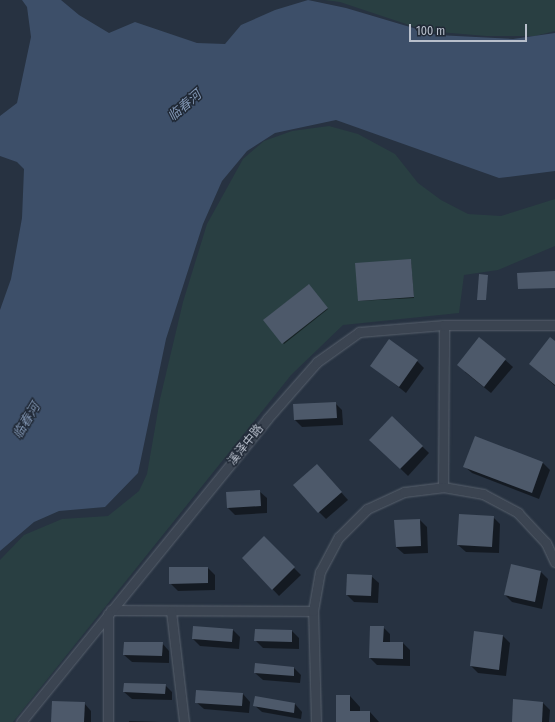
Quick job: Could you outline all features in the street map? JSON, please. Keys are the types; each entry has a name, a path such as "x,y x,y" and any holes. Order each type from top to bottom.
{"street":[{"name":"溪泽中路","path":"21,722 267,419 317,362 359,332 444,325 555,326"},
{"path":"443,487 444,325"},
{"path":"316,722 313,612 320,572 339,537 368,509 404,492 443,487 483,494 518,513 546,543 555,562"},
{"path":"108,722 110,612 171,610 313,612"},
{"path":"171,610 184,722"}],"green space":[{"path":"324,0 555,0 555,31 535,36 486,36 427,31 340,2"},
{"path":"329,126 358,134 395,154 418,183 441,200 468,214 501,216 555,199 555,246 498,270 464,275 459,313 343,325 291,375 13,722 0,722 0,560 24,535 62,519 108,516 139,491 147,474 160,399 183,302 207,224 243,159 264,141 292,131"}],"water":[{"name":"临春河","path":"22,0 61,0 79,15 109,33 135,22 197,43 225,44 241,25 275,10 308,0 346,8 437,35 513,39 555,33 555,171 499,178 336,120 275,133 247,151 222,181 203,224 166,339 138,473 105,507 59,511 34,522 0,551 0,310 11,279 22,218 24,169 17,162 0,156 0,116 17,103 31,37 27,7"}],"building":[{"path":"411,259 414,297 358,301 355,263"},
{"path":"555,271 555,288 518,289 517,273"},
{"path":"479,274 488,275 486,300 477,300"},
{"path":"309,284 328,308 282,344 263,320"},
{"path":"479,337 506,359 484,387 457,365"},
{"path":"550,337 555,341 555,385 529,364"},
{"path":"389,339 418,360 399,387 370,366"},
{"path":"336,402 337,418 294,420 293,404"},
{"path":"392,416 423,446 400,469 369,440"},
{"path":"475,436 543,462 532,493 463,467"},
{"path":"317,464 342,492 318,513 293,485"},
{"path":"260,490 261,506 227,508 226,492"},
{"path":"459,514 494,516 492,547 457,545"},
{"path":"420,519 421,546 396,547 394,520"},
{"path":"264,536 295,567 272,590 242,558"},
{"path":"511,564 541,571 535,602 504,595"},
{"path":"169,567 208,567 208,583 169,584"},
{"path":"347,574 372,575 371,596 346,595"},
{"path":"193,626 233,629 232,642 192,639"},
{"path":"370,626 384,626 383,642 403,642 403,659 369,658"},
{"path":"255,629 292,630 292,642 254,641"},
{"path":"474,631 503,635 499,670 470,666"},
{"path":"124,642 163,642 162,656 123,655"},
{"path":"255,663 294,667 294,676 254,673"},
{"path":"124,683 166,684 165,694 123,692"},
{"path":"196,690 243,693 242,706 195,703"},
{"path":"336,695 350,695 350,711 370,711 370,722 336,722"},
{"path":"255,696 295,703 294,713 253,706"},
{"path":"513,699 543,702 542,722 512,722"},
{"path":"52,701 85,702 84,722 51,722"}]}
